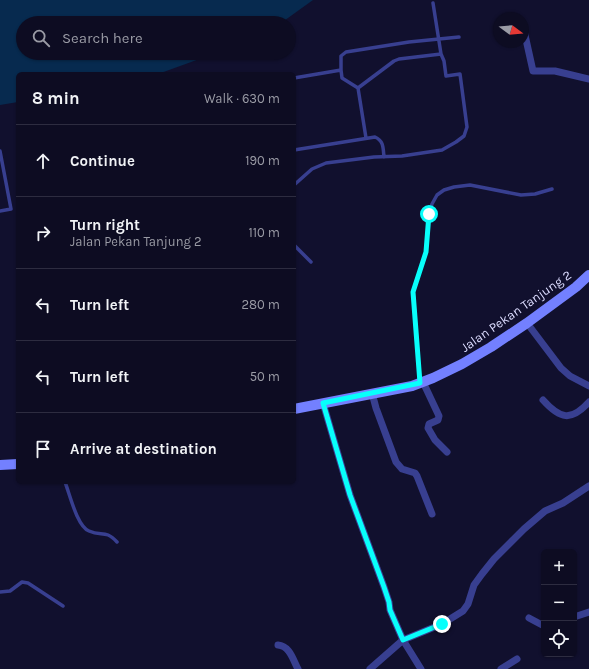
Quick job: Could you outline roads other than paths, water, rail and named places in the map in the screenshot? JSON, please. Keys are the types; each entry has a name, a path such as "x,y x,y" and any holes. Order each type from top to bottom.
{"street":[{"path":"528,48 533,71 555,71 589,79"},
{"name":"Jalan Pekan Tanjung 2","path":"296,409 421,382 462,364 527,323 589,275"},
{"path":"527,323 561,368 570,376 589,386"},
{"path":"421,382 439,416 438,420 430,424 428,428 435,440 447,452"},
{"path":"372,393 396,462 402,469 418,476 432,514"},
{"path":"543,400 557,413 570,417 576,414 589,402"},
{"path":"323,403 350,495 387,595 390,610 403,640 421,669"},
{"path":"0,465 16,464"},
{"path":"370,669 403,640 442,624 463,611 468,604 474,585 482,574 494,559 524,529 545,511 588,489"},
{"path":"577,616 589,612"},
{"path":"529,618 541,624"},
{"path":"278,645 287,649 298,669"},
{"path":"501,669 517,659"}],"lane":[{"path":"296,182 312,169 326,163 384,156 402,156 442,150 466,134 467,127 460,74 446,76 444,61 438,40 433,3"},
{"path":"366,138 358,88 342,78 341,56 346,52 409,42 459,37"},
{"path":"358,88 394,61 399,59 441,54"},
{"path":"296,78 341,70"},
{"path":"296,150 375,137 381,140 384,156"},
{"path":"0,151 11,209 0,211"},
{"path":"421,382 413,292 426,252 429,214 437,195 454,186 470,185 521,195 535,194 552,189"},
{"path":"296,247 311,262"},
{"path":"66,484 81,525 90,532 109,534 117,542"},
{"path":"0,592 10,591 22,582 28,583 63,606"}],"water":[{"path":"0,0 313,0 291,16 16,16 16,60 197,60 164,72 16,72 16,102 0,105"}]}
